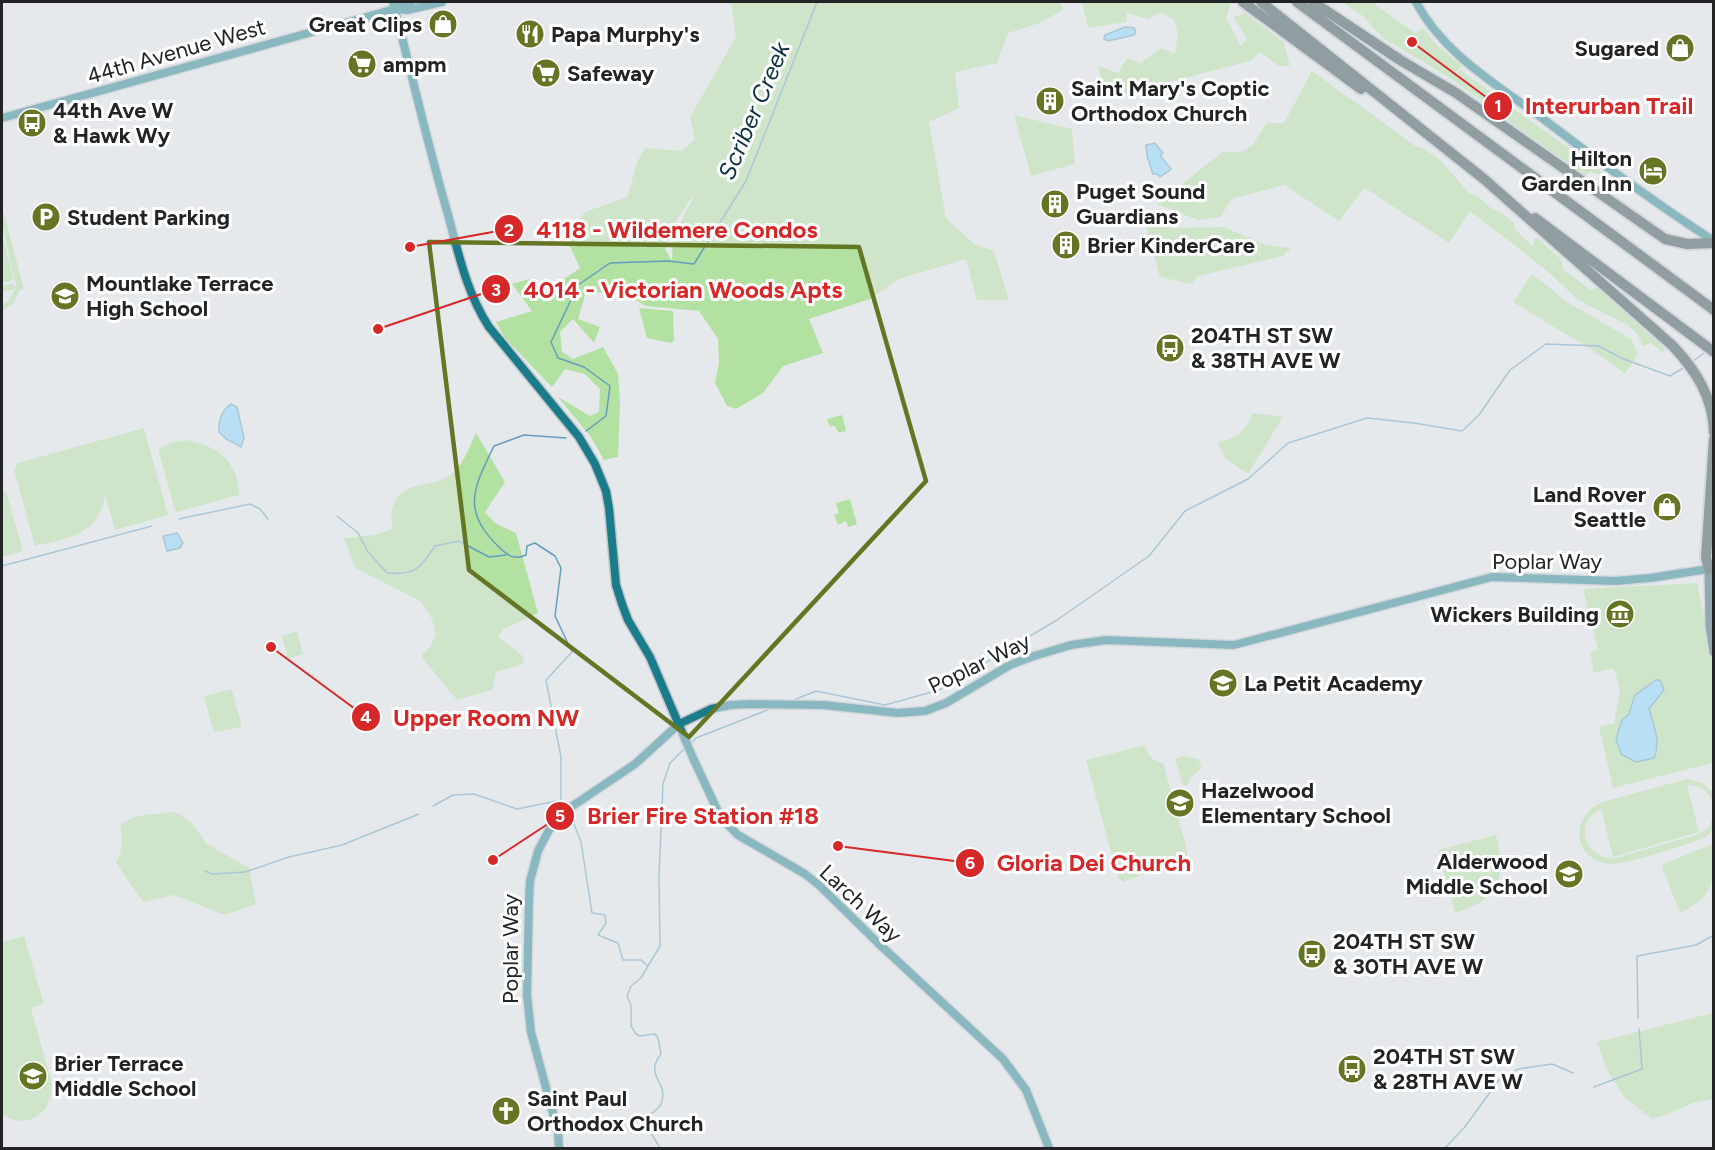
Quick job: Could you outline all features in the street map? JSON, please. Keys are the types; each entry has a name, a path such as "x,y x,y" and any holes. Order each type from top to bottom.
{"highway":[{"path":"1243,2 1484,179 1713,352"},
{"path":"1261,2 1484,179 1541,232 1673,346 1695,372 1706,393 1712,415 1713,432"},
{"path":"1297,2 1713,310"},
{"path":"1313,2 1400,60 1456,93 1665,238 1686,244 1713,242"},
{"path":"1712,565 1706,558 1713,439"}],"main road":[{"name":"44th Avenue West","path":"2,118 411,2"},
{"name":"44th Avenue West","path":"394,5 407,10 442,2"},
{"path":"1416,2 1437,33 1456,53 1614,172 1713,242"},
{"name":"Larch Way","path":"394,5 467,285 477,308 489,327 579,437 601,477 609,508 616,585 622,604 628,620 650,657 721,818 738,835 805,874 820,886 1003,1059 1026,1090 1049,1149"},
{"path":"1712,565 1710,626 1713,652"},
{"name":"Poplar Way","path":"559,1149 558,1132 531,1032 527,995 528,900 533,867 543,840 556,821 588,794 635,764 679,724 711,709 742,704 823,705 898,713 925,711 956,698 1010,665 1071,645 1106,640 1234,645 1492,577 1614,580 1650,578 1712,565"}],"highlighted area":[{"path":"429,242 859,247 926,481 689,737 469,570"}],"green space":[{"path":"731,2 1061,2 1063,10 1040,23 1008,33 997,63 955,72 959,108 929,122 946,218 974,244 994,251 1009,300 977,300 966,259 899,279 870,299 809,319 823,353 783,366 763,393 736,409 727,406 715,383 719,362 718,339 699,311 646,306 624,294 586,292 578,319 600,327 594,343 573,319 560,332 562,352 573,359 603,347 618,374 620,403 618,457 604,460 591,437 558,397 590,416 599,412 600,389 585,374 565,369 552,387 505,338 496,322 532,311 512,284 529,279 547,291 580,268 565,236 585,212 627,197 638,160 646,148 682,151 695,139 690,117 736,37","holes":["697,190 673,237 672,261 665,249 678,217"]},
{"path":"1082,2 1229,2 1231,3 1226,18 1241,46 1247,39 1233,17 1245,13 1284,43 1290,66 1279,66 1260,52 1250,61 1105,99 1098,66 1118,73 1127,58 1140,63 1161,48 1175,54 1178,34 1174,20 1161,12 1148,19 1127,13 1126,22 1088,28"},
{"path":"1342,2 1372,2 1415,33 1423,28 1437,45 1462,66 1453,75 1460,70 1620,185 1591,171 1585,176 1450,78 1383,38 1363,16"},
{"path":"1312,71 1417,147 1423,148 1440,160 1469,193 1479,197 1492,209 1514,223 1515,229 1532,246 1536,238 1561,259 1563,269 1591,290 1598,287 1622,306 1665,344 1663,353 1651,343 1643,346 1636,333 1628,325 1578,300 1545,269 1470,211 1449,243 1365,188 1339,221 1284,185 1232,199 1220,217 1198,220 1156,204 1223,152 1243,152 1252,145 1267,123 1284,123"},
{"path":"1014,115 1072,129 1075,164 1031,176"},
{"path":"2,206 24,289 20,290 13,304 2,311 2,305 9,300 15,289 2,292 2,286 13,283 15,288 16,285 2,226"},
{"path":"1142,211 1172,228 1224,227 1266,245 1291,248 1283,256 1199,276 1191,284 1160,277"},
{"path":"2,234 14,280 2,283"},
{"path":"1532,274 1567,302 1631,339 1638,354 1625,374 1592,350 1513,302"},
{"path":"639,308 673,311 674,340 671,343 647,338"},
{"path":"1253,413 1283,417 1248,474 1226,459 1217,443 1240,434"},
{"path":"842,415 846,431 839,433 834,425 830,427 827,419"},
{"path":"144,428 168,515 115,530 105,494 102,508 90,526 71,537 35,546 14,470 18,463"},
{"path":"476,433 505,482 485,512 495,523 516,533 538,613 503,629 498,637 522,655 524,664 496,672 492,690 457,700 421,656 436,635 432,619 420,601 355,568 344,538 375,535 392,529 392,510 401,493 416,486 441,480 454,472 462,462"},
{"path":"186,440 216,450 224,457 235,473 239,495 177,512 175,510 158,449 170,443"},
{"path":"6,491 23,551 2,557 2,492"},
{"path":"850,499 857,524 848,527 846,521 838,525 834,515 839,513 836,503"},
{"path":"1697,583 1713,660 1713,763 1613,788 1599,727 1614,723 1620,690 1614,668 1594,673 1590,652 1598,649 1583,589"},
{"path":"297,631 303,654 288,659 282,636"},
{"path":"232,689 242,727 216,732 213,730 204,696"},
{"path":"1145,745 1151,757 1163,763 1186,846 1187,858 1123,882 1118,878 1086,760"},
{"path":"1185,756 1200,760 1199,764 1202,767 1189,780 1188,785 1183,786 1175,759"},
{"path":"1687,779 1702,783 1713,792 1713,803 1703,790 1687,785 1699,832 1613,857 1601,809 1587,822 1586,839 1596,853 1615,858 1696,835 1708,828 1713,818 1713,830 1706,837 1660,853 1613,864 1600,862 1583,848 1580,828 1583,818 1591,809 1602,802"},
{"path":"175,812 191,822 206,843 249,868 256,904 225,915 174,895 143,902 116,863 122,844 120,825 136,816"},
{"path":"1496,835 1501,864 1496,885 1491,894 1482,901 1455,913 1439,853 1441,849"},
{"path":"1713,844 1710,886 1700,900 1680,913 1662,867 1663,864"},
{"name":"Brier Terrace Middle School","path":"24,936 44,1004 31,1008 52,1083 51,1094 43,1111 30,1120 21,1121 2,1114 2,942"},
{"path":"1713,1013 1713,1099 1693,1103 1652,1119 1624,1097 1607,1070 1597,1042"}],"water":[{"path":"1125,27 1134,28 1136,32 1134,35 1108,41 1104,39 1105,35"},
{"path":"1155,143 1163,153 1160,155 1171,169 1160,177 1153,174 1147,156 1146,145"},
{"path":"231,404 237,407 244,438 241,447 226,439 219,432 221,416"},
{"path":"177,533 183,543 180,548 167,551 163,536"},
{"path":"1656,680 1660,680 1664,690 1649,709 1656,734 1656,752 1654,758 1636,762 1621,754 1616,739 1622,720 1629,714 1635,695"}],"waterway":[{"name":"Scriber Creek","path":"586,431 606,416 610,386 584,367 558,358 551,342 578,285 610,263 668,261 694,264 746,181 817,2"},
{"path":"791,701 816,691 885,705 939,690 1057,620 1149,556 1185,511 1248,479 1288,443 1367,418 1462,431 1479,415 1510,370 1546,344 1599,346 1621,358 1670,376 1685,367"},
{"path":"1691,363 1706,351"},
{"name":"Scriber Creek","path":"433,806 453,795 474,794 517,809 561,800 561,757 546,680 572,652 555,616 561,568 555,556 535,543 527,546 526,555 515,557 506,553 488,535 480,522 475,511 474,499 476,487 494,446 524,435 566,438"},
{"path":"179,519 250,504 260,509 268,519"},
{"path":"337,516 358,533 368,552 387,573 404,573 416,569 435,546 459,541 489,557 506,555"},
{"path":"2,566 152,526"},
{"path":"690,744 696,738 770,709"},
{"path":"648,966 660,946 659,876 663,784 670,763 686,747"},
{"path":"205,871 212,874 245,872 289,857 342,845 419,814"},
{"name":"Scriber Creek","path":"572,819 581,842 592,913 605,915 606,923 598,935 618,943 623,960 641,960 648,966 641,978 631,986 627,996 631,1005 631,1026 636,1034 640,1036 655,1034 658,1038 661,1054 656,1062 655,1074 663,1096 660,1106 648,1117 651,1133 660,1148"},
{"path":"1638,1018 1637,956 1696,945 1714,935"},
{"path":"1594,1087 1642,1069 1639,1029"},
{"path":"1445,1148 1464,1128 1499,1080 1518,1069 1552,1064 1573,1073"}],"place":[{"name":"Great Clips","path":"443,24"},
{"name":"Papa Murphy's","path":"530,34"},
{"name":"Interurban Trail","path":"1412,42"},
{"name":"Sugared","path":"1680,48"},
{"name":"ampm","path":"362,64"},
{"name":"Safeway","path":"546,73"},
{"name":"Saint Mary's Coptic Orthodox Church","path":"1050,101"},
{"name":"44th Ave W & Hawk Wy","path":"32,123"},
{"name":"Hilton Garden Inn","path":"1653,171"},
{"name":"Puget Sound Guardians","path":"1055,204"},
{"name":"Student Parking","path":"46,217"},
{"name":"Brier KinderCare","path":"1066,245"},
{"name":"4118 - Wildemere Condos","path":"410,247"},
{"name":"Mountlake Terrace High School","path":"65,296"},
{"name":"4014 - Victorian Woods Apts","path":"378,329"},
{"name":"204TH ST SW & 38TH AVE W","path":"1170,348"},
{"name":"Land Rover Seattle","path":"1667,507"},
{"name":"Wickers Building","path":"1620,614"},
{"name":"Upper Room NW","path":"271,647"},
{"name":"La Petit Academy","path":"1223,683"},
{"name":"Hazelwood Elementary School","path":"1180,803"},
{"name":"Gloria Dei Church","path":"838,846"},
{"name":"Brier Fire Station #18","path":"493,860"},
{"name":"Alderwood Middle School","path":"1569,874"},
{"name":"204TH ST SW & 30TH AVE W","path":"1312,954"},
{"name":"204TH ST SW & 28TH AVE W","path":"1352,1069"},
{"name":"Brier Terrace Middle School","path":"33,1076"},
{"name":"Saint Paul Orthodox Church","path":"506,1111"}]}
